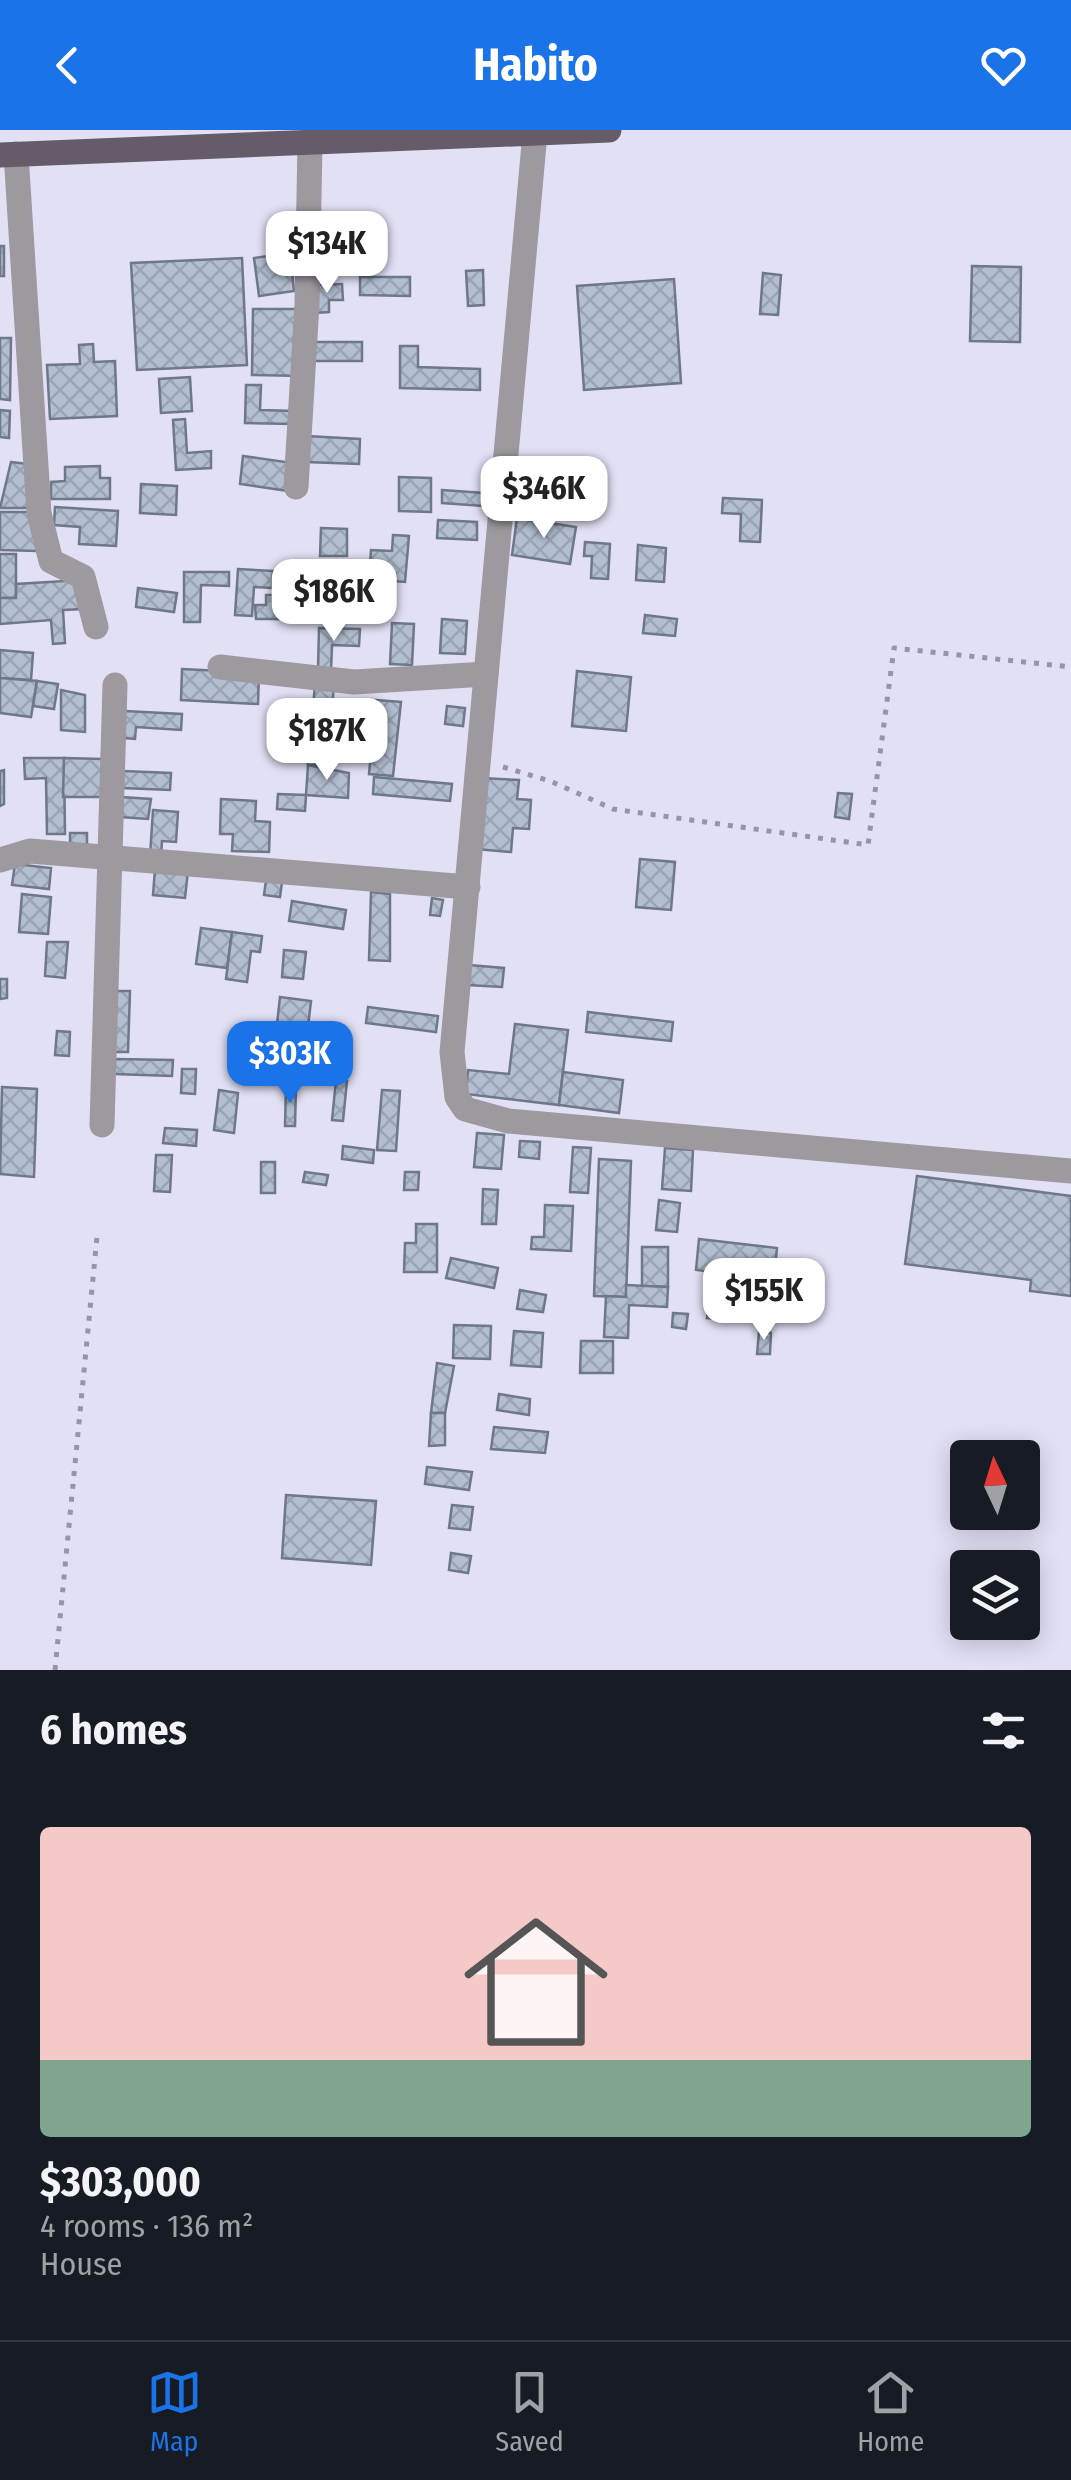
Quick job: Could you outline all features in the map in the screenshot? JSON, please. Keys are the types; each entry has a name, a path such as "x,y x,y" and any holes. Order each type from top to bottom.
{"main road":[{"path":"8,155 609,130"}],"street":[{"path":"535,133 452,1052 457,1097 464,1109 494,1118 554,1126 1071,1170"},
{"path":"296,487 307,304 310,142"},
{"path":"8,155 39,513 51,561 83,576 96,628"},
{"path":"220,667 354,682 486,674"},
{"path":"102,1126 115,685"},
{"path":"0,860 30,851 468,887"}],"path":[{"path":"479,760 550,780 613,809 868,845 894,648 1071,667"},
{"path":"56,1670 97,1237"}],"building":[{"path":"313,238 361,240 360,251 313,249"},
{"path":"0,246 4,246 4,276 0,276"},
{"path":"290,253 294,291 259,296 254,258"},
{"path":"242,258 247,365 137,370 131,263"},
{"path":"972,266 1021,267 1020,342 970,341"},
{"path":"483,270 484,305 468,306 466,271"},
{"path":"763,273 781,275 778,315 760,314"},
{"path":"360,277 410,277 410,296 360,295"},
{"path":"674,279 681,383 584,390 577,286"},
{"path":"342,284 343,300 329,300 329,312 315,313 314,285"},
{"path":"253,309 302,309 302,376 252,375"},
{"path":"0,338 11,338 10,400 0,399"},
{"path":"312,342 362,342 362,361 312,361"},
{"path":"93,344 94,362 115,361 117,416 50,419 47,365 80,364 79,345"},
{"path":"400,346 418,346 418,367 480,369 480,390 400,388"},
{"path":"190,377 192,411 161,413 159,379"},
{"path":"246,385 261,385 260,410 294,411 293,424 245,423"},
{"path":"0,410 10,411 9,438 0,437"},
{"path":"185,419 187,453 211,451 211,468 176,470 173,420"},
{"path":"307,436 360,439 359,464 306,462"},
{"path":"243,456 292,463 288,491 240,484"},
{"path":"11,462 28,464 32,508 0,508"},
{"path":"525,463 576,468 572,515 521,511"},
{"path":"100,466 100,478 110,478 110,499 51,499 51,482 65,481 65,467"},
{"path":"399,477 431,478 431,512 399,511"},
{"path":"141,484 177,486 176,515 140,513"},
{"path":"442,490 484,493 483,506 442,503"},
{"path":"723,498 762,500 760,542 740,541 741,514 722,513"},
{"path":"55,507 118,511 116,546 79,544 80,527 54,525"},
{"path":"0,512 32,512 37,551 0,550"},
{"path":"517,518 576,527 570,564 512,555"},
{"path":"438,520 477,522 477,540 437,538"},
{"path":"321,528 347,529 347,556 320,556"},
{"path":"393,535 409,536 405,582 369,579 371,550 392,551"},
{"path":"585,542 610,544 608,579 591,578 592,556 584,556"},
{"path":"638,545 666,548 664,582 636,580"},
{"path":"0,554 16,554 16,598 0,598"},
{"path":"317,562 332,562 332,569 357,569 359,618 319,620"},
{"path":"238,569 273,571 272,588 254,587 252,616 235,615"},
{"path":"184,572 229,572 229,586 201,585 200,622 184,622"},
{"path":"81,580 83,609 63,610 65,643 53,644 51,620 0,624 0,598 16,598 16,584"},
{"path":"138,588 177,593 174,612 136,607"},
{"path":"266,595 308,595 308,604 299,604 299,619 256,619 255,605 266,605"},
{"path":"645,615 677,619 675,636 643,633"},
{"path":"442,619 467,621 465,654 440,653"},
{"path":"392,623 414,624 412,665 390,664"},
{"path":"319,628 360,629 359,646 332,645 331,671 318,670"},
{"path":"0,650 33,653 31,680 0,678"},
{"path":"182,669 259,673 258,704 181,700"},
{"path":"577,671 631,677 626,731 572,726"},
{"path":"0,678 37,681 31,717 0,713"},
{"path":"37,681 58,684 54,709 33,706"},
{"path":"315,684 334,685 327,766 308,765"},
{"path":"61,690 85,695 85,732 61,730"},
{"path":"376,700 401,702 393,776 369,774"},
{"path":"447,706 465,708 463,726 445,724"},
{"path":"125,711 182,714 181,730 136,727 135,739 124,738"},
{"path":"24,758 64,758 65,834 47,834 46,778 25,779"},
{"path":"64,758 102,759 102,797 63,797"},
{"path":"308,765 349,773 348,798 306,795"},
{"path":"4,770 4,804 0,806 0,771"},
{"path":"123,771 171,773 170,790 122,788"},
{"path":"374,777 452,784 450,801 373,794"},
{"path":"482,778 519,780 517,799 531,800 529,829 513,828 511,852 476,849"},
{"path":"838,793 852,794 849,819 835,817"},
{"path":"278,794 306,795 305,811 277,809"},
{"path":"121,797 151,799 148,819 120,817"},
{"path":"221,799 256,801 255,821 270,822 269,852 232,851 233,834 220,834"},
{"path":"153,810 178,812 176,842 162,841 161,857 150,856"},
{"path":"70,833 87,833 87,850 70,850"},
{"path":"640,859 675,862 671,910 636,907"},
{"path":"15,864 51,868 49,889 12,885"},
{"path":"155,869 188,871 185,898 153,895"},
{"path":"266,880 282,882 280,897 264,895"},
{"path":"371,892 390,894 390,961 369,960"},
{"path":"22,894 51,897 48,934 19,932"},
{"path":"432,898 443,900 440,916 430,915"},
{"path":"292,901 346,910 343,929 289,921"},
{"path":"201,928 232,932 227,968 196,964"},
{"path":"232,932 262,936 260,952 251,951 247,982 226,979"},
{"path":"47,942 68,942 65,978 45,976"},
{"path":"284,950 306,952 303,979 282,977"},
{"path":"469,965 504,968 502,987 468,985"},
{"path":"0,979 7,979 7,998 0,999"},
{"path":"114,991 130,991 128,1052 112,1052"},
{"path":"280,997 311,1001 308,1027 277,1024"},
{"path":"368,1007 438,1016 436,1032 366,1023"},
{"path":"588,1012 673,1022 671,1041 586,1032"},
{"path":"515,1024 568,1030 559,1105 466,1094 468,1070 509,1074"},
{"path":"57,1031 70,1032 69,1056 55,1055"},
{"path":"115,1059 173,1060 172,1076 114,1074"},
{"path":"182,1069 196,1069 195,1094 181,1093"},
{"path":"563,1072 623,1080 619,1113 559,1105"},
{"path":"336,1080 347,1081 343,1121 332,1120"},
{"path":"286,1086 296,1086 295,1126 285,1126"},
{"path":"2,1087 37,1089 34,1177 0,1174"},
{"path":"219,1090 238,1093 234,1133 214,1130"},
{"path":"382,1090 400,1091 396,1151 377,1150"},
{"path":"165,1128 197,1130 196,1146 163,1143"},
{"path":"477,1133 504,1135 501,1169 474,1167"},
{"path":"520,1141 540,1142 539,1159 519,1157"},
{"path":"343,1146 374,1150 373,1163 342,1159"},
{"path":"573,1147 591,1148 588,1193 570,1192"},
{"path":"665,1148 693,1150 691,1191 662,1189"},
{"path":"156,1155 172,1155 170,1192 154,1191"},
{"path":"599,1159 631,1161 626,1297 594,1296"},
{"path":"261,1162 275,1162 275,1193 261,1193"},
{"path":"305,1172 328,1175 326,1185 303,1182"},
{"path":"405,1172 419,1172 418,1190 404,1190"},
{"path":"917,1176 1071,1196 1071,1296 1030,1291 1031,1280 905,1264"},
{"path":"483,1189 498,1190 496,1224 482,1224"},
{"path":"659,1200 680,1203 677,1232 656,1230"},
{"path":"545,1205 573,1206 571,1251 531,1249 532,1237 544,1237"},
{"path":"416,1224 437,1224 437,1272 404,1272 405,1243 416,1243"},
{"path":"699,1239 777,1248 774,1279 696,1270"},
{"path":"642,1247 668,1247 668,1287 642,1286"},
{"path":"451,1258 498,1268 494,1288 446,1278"},
{"path":"626,1285 668,1287 667,1307 629,1305 628,1338 604,1337 606,1296 626,1297"},
{"path":"520,1290 546,1295 543,1312 517,1309"},
{"path":"709,1301 750,1305 749,1321 707,1318"},
{"path":"673,1313 688,1314 686,1329 672,1327"},
{"path":"454,1325 491,1326 490,1359 453,1358"},
{"path":"514,1331 543,1333 541,1367 511,1365"},
{"path":"759,1332 771,1333 770,1354 757,1354"},
{"path":"581,1341 613,1341 613,1373 580,1373"},
{"path":"437,1363 454,1366 445,1413 431,1413"},
{"path":"499,1394 530,1399 529,1415 497,1410"},
{"path":"431,1413 445,1413 445,1445 429,1446"},
{"path":"494,1427 548,1432 545,1453 491,1449"},
{"path":"427,1467 472,1472 469,1490 425,1484"},
{"path":"286,1495 376,1501 371,1565 282,1558"},
{"path":"452,1505 473,1507 470,1530 449,1528"},
{"path":"451,1553 471,1556 468,1573 449,1570"}]}
